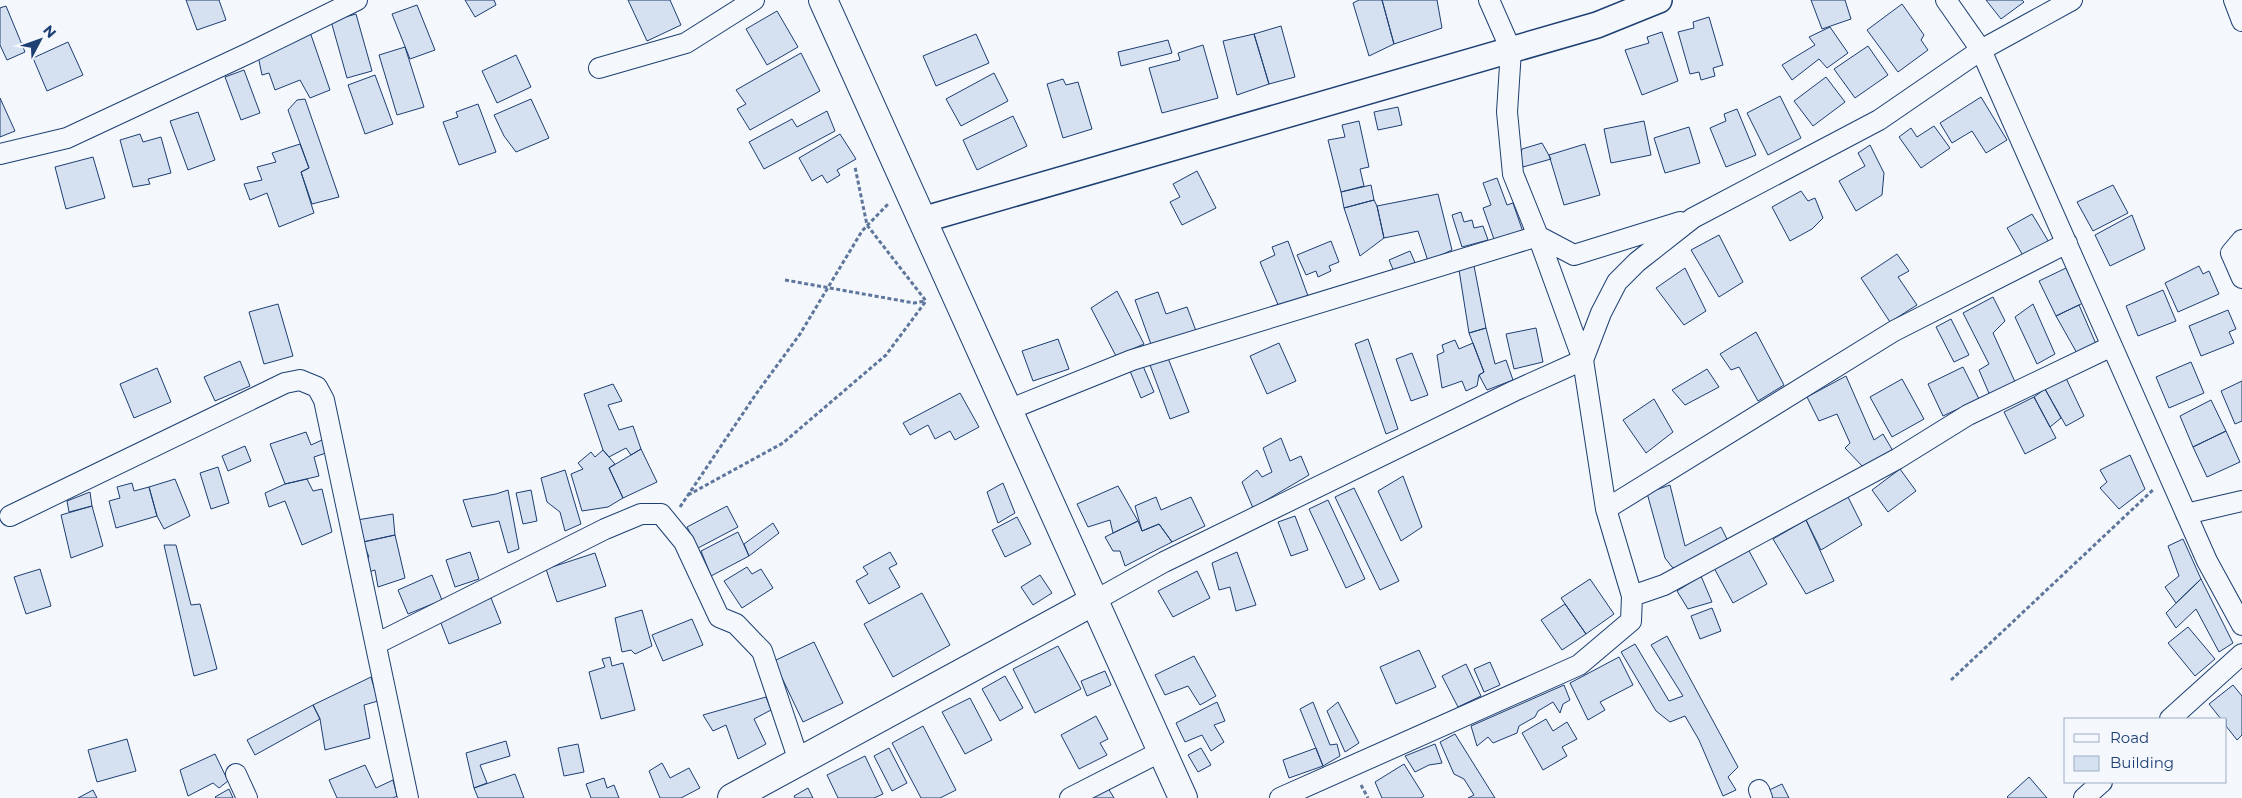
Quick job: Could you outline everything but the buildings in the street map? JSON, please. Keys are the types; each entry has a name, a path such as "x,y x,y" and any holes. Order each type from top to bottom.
{"main road":[{"path":"823,0 1183,798"},
{"path":"732,798 1094,601"}],"street":[{"path":"0,154 67,138 357,0"},
{"path":"599,68 686,43 754,0"},
{"path":"1280,798 1579,665 1631,621 1632,596 1606,509 1583,360 1538,236 1513,174 1507,112 1511,50 1490,0"},
{"path":"922,220 1597,25 1659,0"},
{"path":"1946,0 1981,50 2207,561 2242,625"},
{"path":"1008,410 1132,360 1538,236 1574,255 1692,218 1879,120 1981,50 2072,0"},
{"path":"2234,0 2242,21"},
{"path":"1094,601 1164,562 1514,391 1583,360 1601,314 1617,282 1637,262 1692,218"},
{"path":"2242,240 2232,252 2242,278"},
{"path":"1606,509 1894,331 2067,243"},
{"path":"1632,596 1664,585 1897,459 1968,415 2112,346"},
{"path":"10,516 285,383 300,380 317,387 324,400 408,798"},
{"path":"2186,514 2242,501"},
{"path":"376,644 605,529 641,514 661,514 684,542 719,617 736,624 762,651 799,761"},
{"path":"2171,718 2242,654"},
{"path":"1070,798 1162,751"},
{"path":"236,774 247,798"},
{"path":"2084,798 2101,783"}],"path":[{"path":"855,167 867,225 926,301"},
{"path":"669,524 756,394 800,334 867,225 906,185"},
{"path":"785,280 914,303 956,295"},
{"path":"688,494 783,443 886,355 926,301"},
{"path":"1951,680 2169,475"}]}
